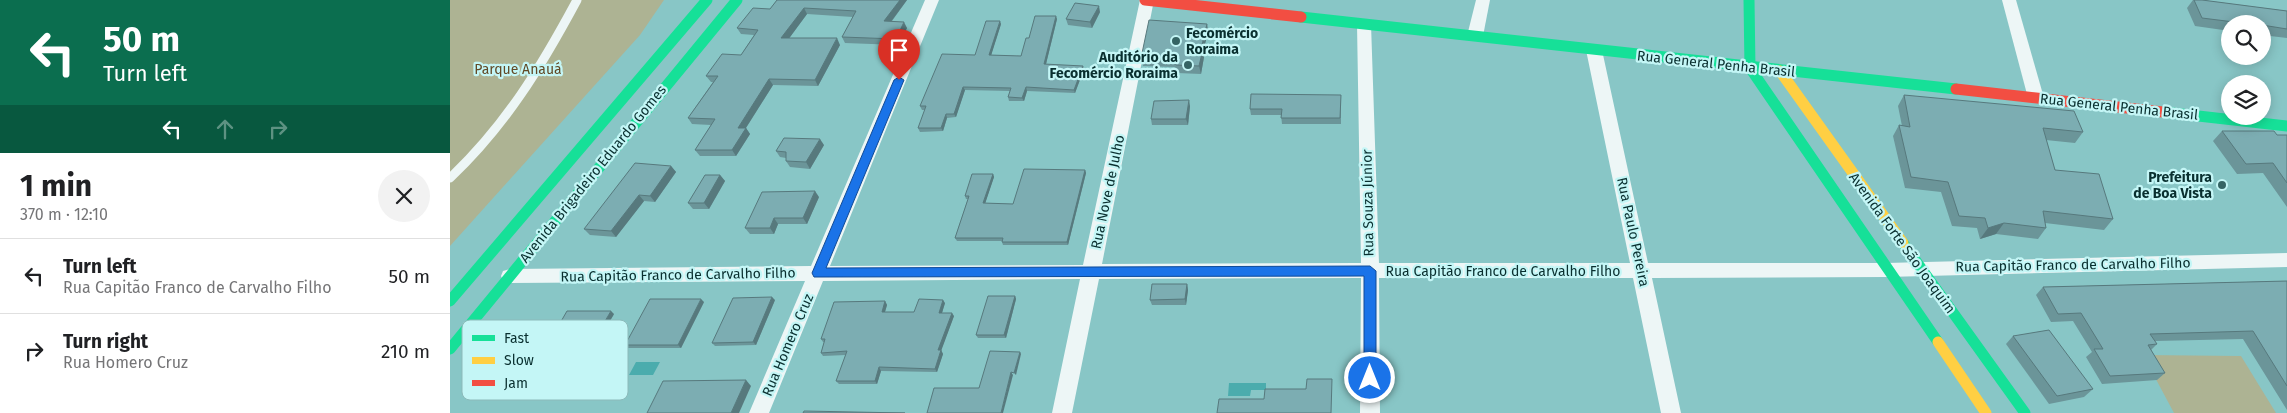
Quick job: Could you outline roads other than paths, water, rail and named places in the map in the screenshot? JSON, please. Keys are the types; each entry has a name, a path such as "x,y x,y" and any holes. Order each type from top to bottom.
{"street":[{"name":"Avenida Brigadeiro Eduardo Gomes","path":"451,298 707,0"},
{"name":"Avenida Brigadeiro Eduardo Gomes","path":"474,320 737,0"},
{"name":"Rua Homero Cruz","path":"759,413 932,0"},
{"name":"Rua General Penha Brasil","path":"1146,0 1222,4 1364,24 2287,126"},
{"name":"Rua Nove de Julho","path":"1062,413 1146,0"},
{"path":"1475,36 1483,0"},
{"path":"1749,0 1750,68"},
{"path":"2009,0 2036,98"},
{"name":"Rua Souza Júnior","path":"1364,24 1370,271 1370,413"},
{"name":"Rua Paulo Pereira","path":"1594,50 1671,413"},
{"name":"Avenida Forte São Joaquim","path":"1750,68 1886,270 1986,413"},
{"name":"Avenida Forte São Joaquim","path":"1780,71 2025,413"},
{"name":"Rua Capitão Franco de Carvalho Filho","path":"510,276 818,273 1886,270 2287,260"},
{"name":"Avenida Brigadeiro Eduardo Gomes","path":"450,349 462,334"}],"lane":[{"path":"450,178 463,166 512,108 538,72 577,0"}],"water":[{"path":"636,362 660,362 653,375 629,375"},
{"path":"1229,383 1266,383 1266,390 1251,390 1250,396 1228,396"}],"place":[{"name":"Fecomércio Roraima","path":"1176,41"},
{"name":"Auditório da Fecomércio Roraima","path":"1188,65"},
{"name":"Prefeitura de Boa Vista","path":"2222,185"}],"park label":[{"name":"Parque Anauá","path":"518,69"}]}
